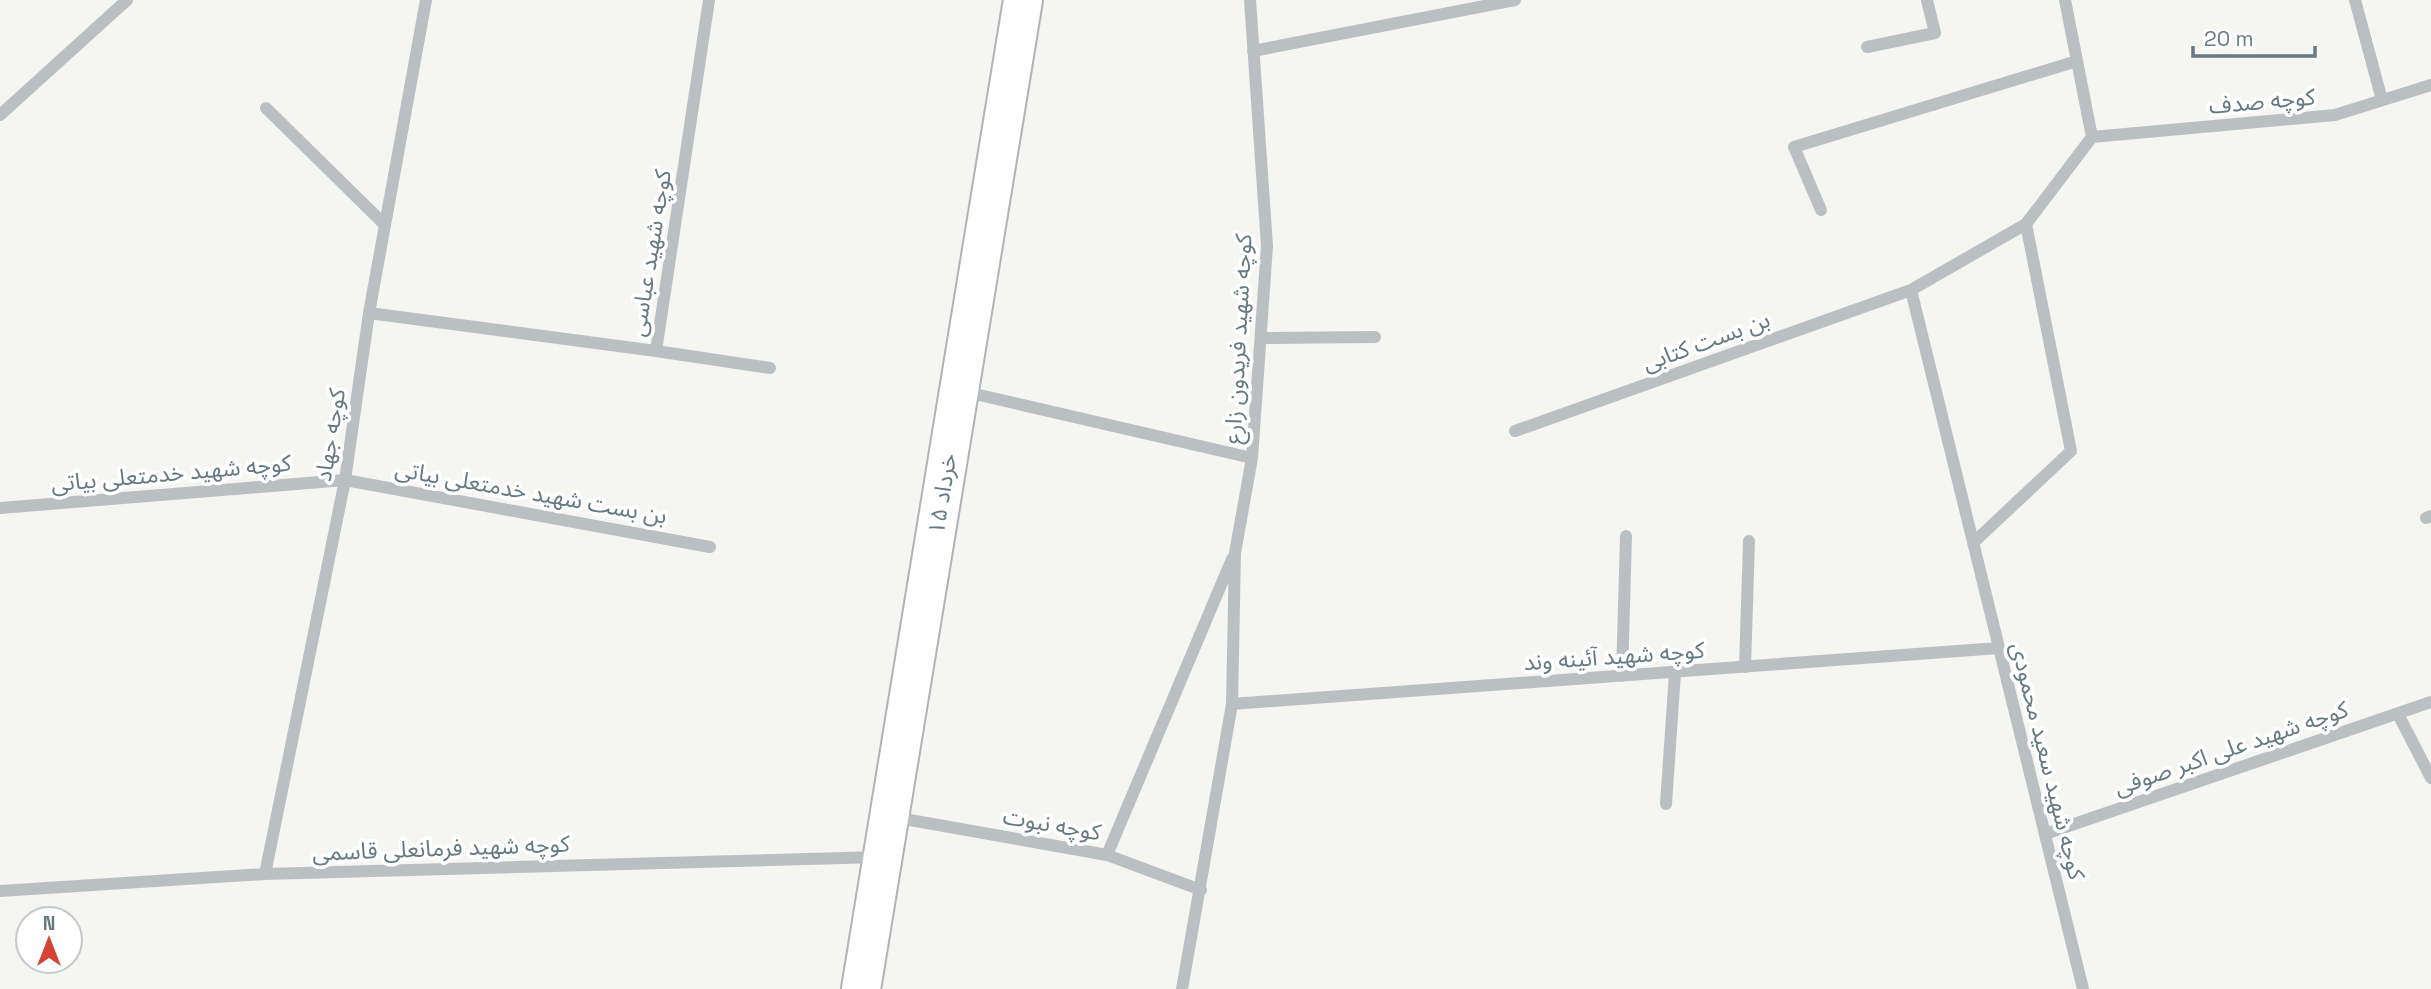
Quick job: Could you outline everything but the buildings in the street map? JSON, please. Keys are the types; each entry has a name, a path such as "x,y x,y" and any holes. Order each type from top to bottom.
{"main road":[{"name":"۱۵ خرداد","path":"861,989 1023,0"}],"street":[{"path":"0,115 127,0"},
{"name":"کوچه جهاد","path":"265,874 345,480 369,313 426,0"},
{"name":"کوچه شهید عباسی","path":"369,313 656,351 709,0"},
{"name":"کوچه شهید فریدون زارع","path":"1182,989 1232,704 1235,553 1252,458 1261,338 1267,246 1250,0"},
{"path":"1253,51 1515,0"},
{"path":"1867,47 1935,33 1927,0"},
{"path":"1973,543 2071,451 2026,224 2092,137 2065,0"},
{"path":"2355,0 2382,100"},
{"path":"1821,210 1794,146 2077,61"},
{"name":"کوچه صدف","path":"2092,137 2335,115 2431,85"},
{"path":"266,108 385,225"},
{"name":"بن بست کتابی","path":"1515,431 1911,290 2026,224"},
{"name":"کوچه شهید سعید محمودی","path":"1911,290 2083,989"},
{"path":"1261,338 1376,337"},
{"path":"656,351 770,368"},
{"path":"959,390 1252,458"},
{"name":"کوچه شهید خدمتعلی بیاتی","path":"0,508 345,480"},
{"name":"بن بست شهید خدمتعلی بیاتی","path":"345,480 710,547"},
{"path":"1622,676 1626,536"},
{"path":"1745,667 1749,541"},
{"name":"کوچه شهید فریدون زارع","path":"1107,855 1235,553"},
{"name":"کوچه شهید آئینه وند","path":"1232,704 1999,648"},
{"path":"1666,804 1675,673"},
{"name":"کوچه شهید علی اکبر صوفی","path":"2045,834 2431,702"},
{"path":"2398,713 2431,778"},
{"name":"کوچه نبوت","path":"890,816 1107,855 1201,890"},
{"name":"کوچه شهید فرمانعلی قاسمی","path":"0,891 265,874 883,857"}]}
